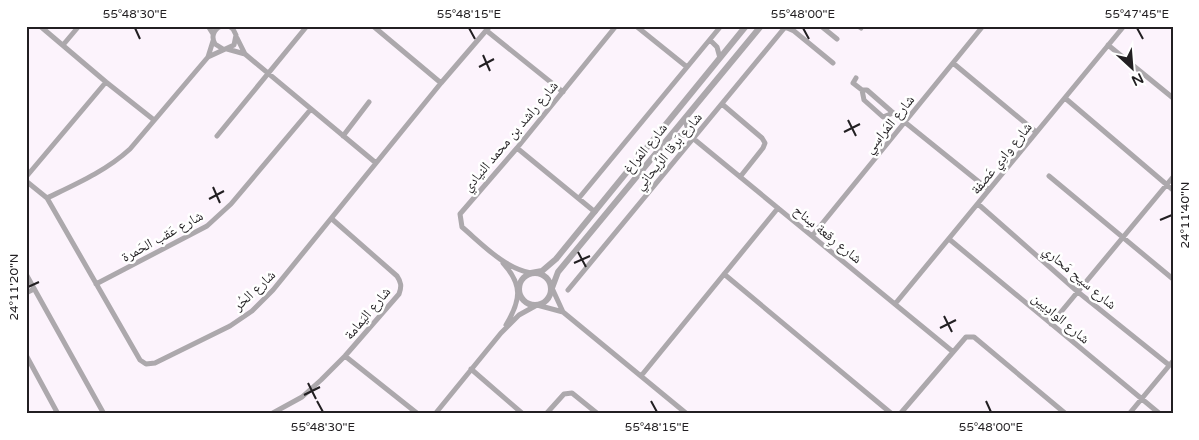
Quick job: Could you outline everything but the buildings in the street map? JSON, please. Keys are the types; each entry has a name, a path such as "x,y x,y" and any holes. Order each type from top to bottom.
{"street":[{"path":"40,26 154,120"},
{"path":"63,45 79,26"},
{"path":"208,26 217,46 245,54 376,164"},
{"path":"213,34 220,26"},
{"path":"229,26 236,32 245,54"},
{"path":"217,136 307,26"},
{"path":"373,26 441,83"},
{"name":"شارع راشد بن محمد النيادي","path":"531,273 517,269 498,257 462,227 460,214 517,148 616,26"},
{"path":"636,26 687,67"},
{"path":"579,198 721,26"},
{"name":"شارع المَراغ","path":"531,273 542,271 556,259 746,26"},
{"name":"شارع المَراغ","path":"552,288 558,272 761,26"},
{"path":"821,26 837,39"},
{"name":"شارع المَراسِي","path":"812,236 984,26"},
{"name":"شارع وادِي عَصفة","path":"895,304 1124,26"},
{"name":"شارع بَرقا الرِّيحانِي","path":"568,290 691,137 722,104 786,27 833,63"},
{"path":"488,29 562,92"},
{"name":"شارع الحُر","path":"26,181 47,198 140,360 151,364 230,326 252,311 273,290 441,83 488,29"},
{"path":"208,56 234,45 236,32"},
{"path":"710,40 716,45 731,45"},
{"path":"47,198 116,161 130,149 208,56 214,41"},
{"path":"716,45 720,58"},
{"path":"1108,45 1173,98"},
{"path":"953,63 1036,132"},
{"path":"856,78 853,83 862,90 867,90 988,190"},
{"path":"26,177 106,82"},
{"path":"862,90 864,100 883,117 893,113"},
{"path":"1065,98 1173,190"},
{"path":"343,136 369,102"},
{"path":"722,104 762,138 765,143 740,177"},
{"name":"شارع عَقب الحَمرة","path":"96,284 207,226 231,204 310,109"},
{"path":"671,136 691,137 685,119"},
{"name":"شارع رِقعة سِناح","path":"691,137 952,351"},
{"path":"517,148 594,212"},
{"path":"1048,176 1173,279"},
{"path":"1051,324 1173,177"},
{"name":"شارع سيح مَحاري","path":"978,204 1078,292 1171,363"},
{"path":"641,376 778,208"},
{"name":"شارع اليَمامة","path":"271,414 302,397 345,356 399,294 401,285 397,276 332,219"},
{"name":"شارع الوادِيين","path":"949,239 1160,414"},
{"name":"شارع راشد بن محمد النيادي","path":"498,257 513,275 518,289"},
{"path":"501,334 516,308 520,282 524,276 531,273 542,274 547,277 563,312"},
{"path":"26,274 104,414"},
{"path":"724,274 892,414"},
{"path":"518,289 524,301 530,305 537,305 543,304 548,300 552,288"},
{"path":"26,293 34,289"},
{"path":"435,414 501,334 519,315 537,305 563,312 687,414"},
{"path":"900,414 952,351 966,337 974,337 1066,414"},
{"path":"26,355 58,414"},
{"path":"345,356 418,414"},
{"path":"1129,414 1171,363"},
{"path":"471,369 523,414"},
{"path":"546,414 564,394 572,393 598,414"}]}
